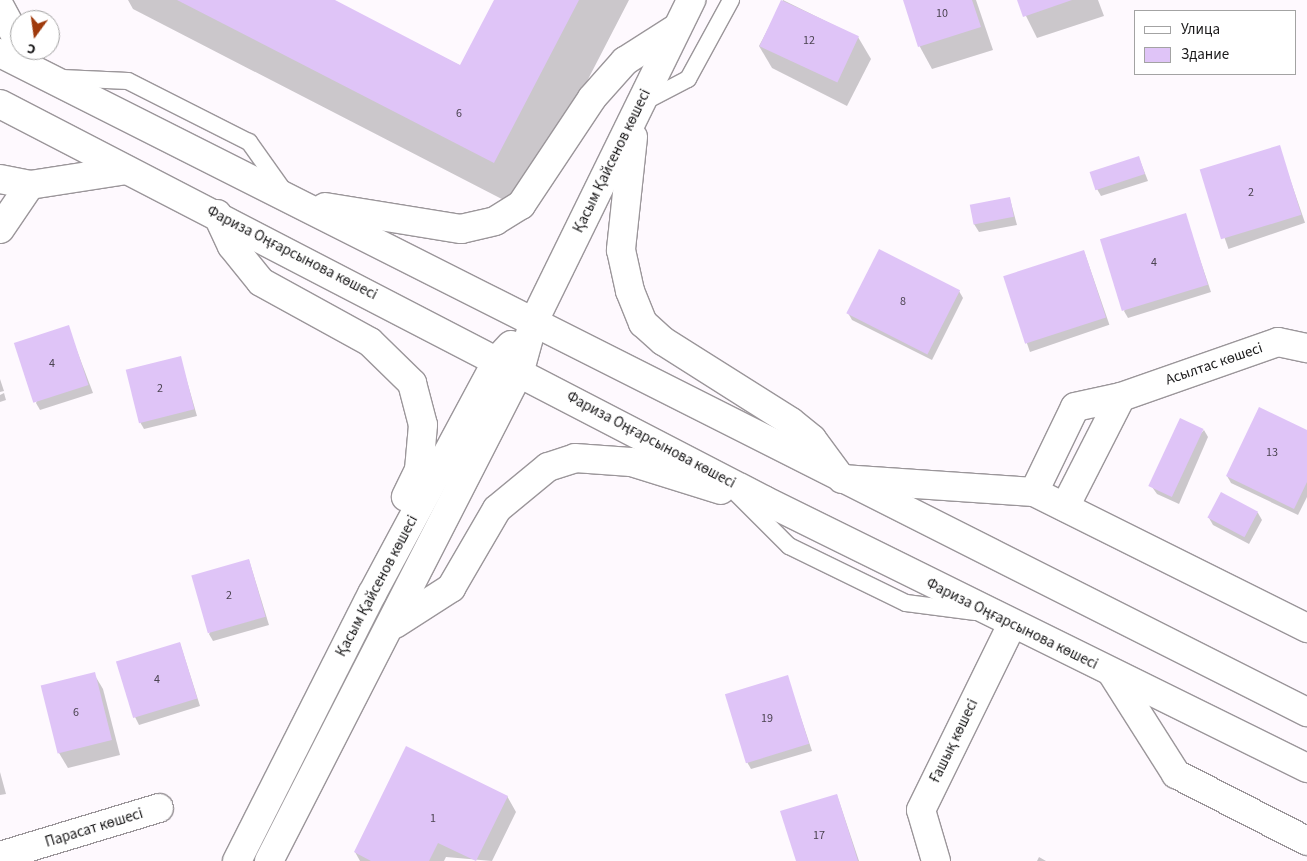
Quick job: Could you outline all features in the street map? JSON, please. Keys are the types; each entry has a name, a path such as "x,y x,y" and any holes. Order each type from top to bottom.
{"street":[{"name":"Қасым Қайсенов көшесі","path":"237,861 372,594 534,323 675,29 691,0"},
{"path":"3,6 10,22"},
{"path":"291,200 461,229 495,221 521,205 592,98 626,61 675,29"},
{"path":"0,53 36,66 291,200 1307,712"},
{"path":"0,62 36,66"},
{"name":"Фариза Оңғарсынова көшесі","path":"0,104 509,364 728,485 764,500 1307,768"},
{"path":"638,109 621,250 630,291 644,323 663,341 790,422 812,439 842,479 1034,492 1307,628"},
{"path":"0,179 30,185 127,170"},
{"path":"0,229 30,185"},
{"path":"217,214 232,246 261,282 370,342 412,383 423,425 419,470 376,559 372,594"},
{"name":"Асылтас көшесі","path":"1034,492 1075,407 1122,397 1269,344 1307,348"},
{"name":"Қасым Қайсенов көшесі","path":"269,861 390,628 509,364"},
{"path":"1065,507 1122,397"},
{"path":"390,628 451,588 497,509 548,468 575,458 631,462 728,485"},
{"name":"Ғашық көшесі","path":"936,861 921,810 1002,619"},
{"path":"1112,673 1176,774 1307,841"},
{"name":"Парасат көшесі","path":"0,856 160,808"}],"lane":[{"path":"638,109 688,79 731,0"},
{"path":"728,485 789,546 906,603 1002,619"}],"building":[{"path":"177,0 335,0 460,65 494,0 579,0 494,163"},
{"path":"781,0 859,36 837,83 759,46"},
{"path":"903,0 972,0 981,27 918,47"},
{"path":"1017,0 1072,0 1023,17"},
{"path":"1280,145 1301,215 1221,239 1200,170"},
{"path":"1139,156 1145,174 1095,190 1090,172"},
{"path":"1010,197 1014,217 974,224 970,205"},
{"path":"1186,213 1208,285 1122,311 1100,239"},
{"path":"879,249 960,290 927,354 846,313"},
{"path":"1084,250 1106,318 1025,344 1003,276"},
{"path":"69,325 88,385 33,403 14,343"},
{"path":"181,356 194,409 139,423 126,370"},
{"path":"1259,407 1307,430 1307,482 1294,509 1226,476"},
{"path":"1180,418 1204,429 1172,497 1148,486"},
{"path":"1221,492 1258,512 1244,537 1207,518"},
{"path":"249,559 266,617 208,633 191,576"},
{"path":"180,642 197,698 133,718 116,662"},
{"path":"95,672 112,740 58,753 41,686"},
{"path":"788,675 809,744 746,763 725,694"},
{"path":"406,746 508,796 476,861 438,843 429,861 371,861 354,852"},
{"path":"837,794 858,861 796,861 780,811"}]}
